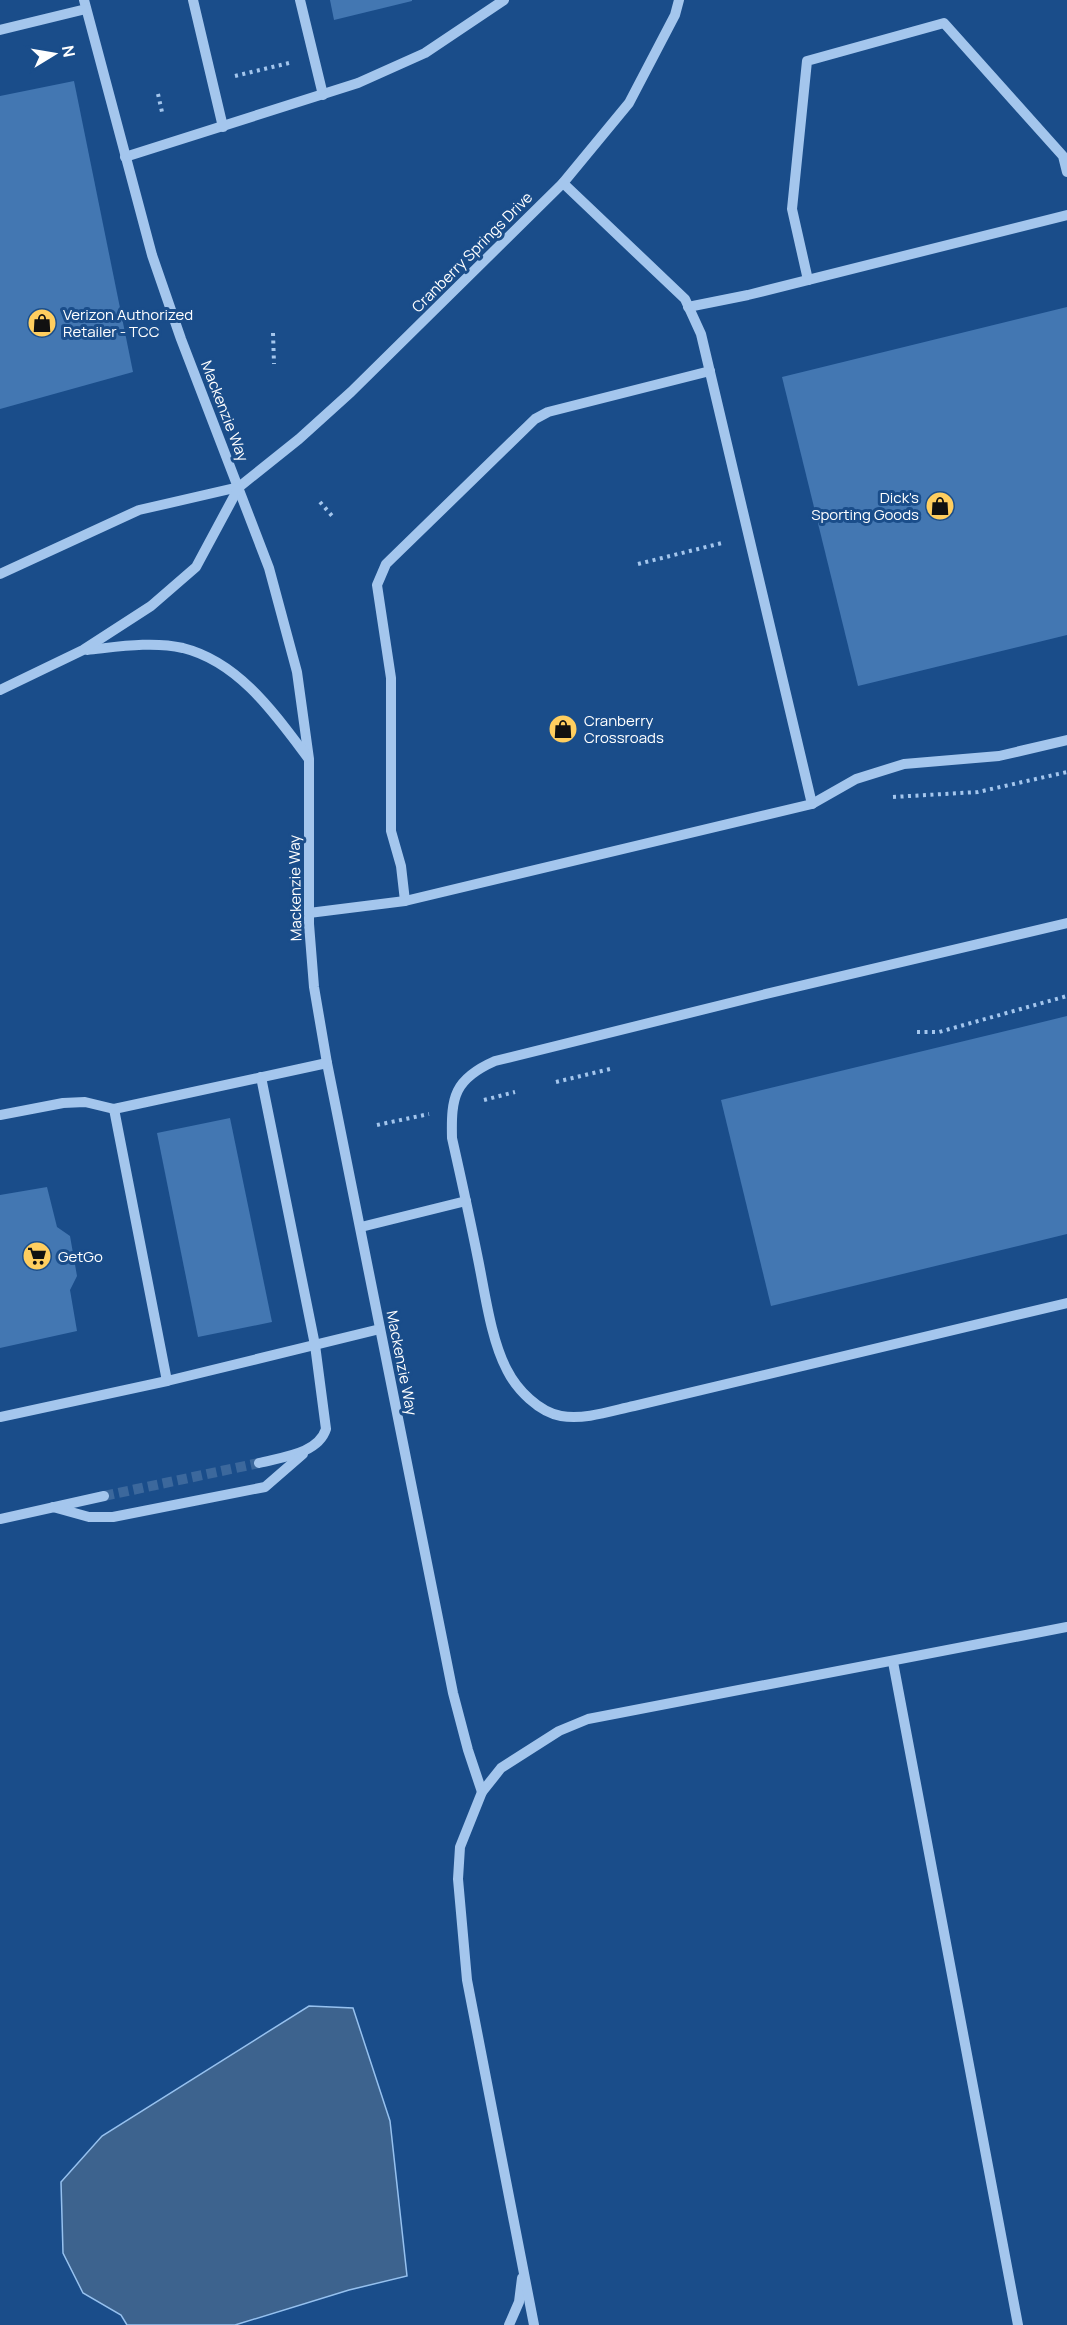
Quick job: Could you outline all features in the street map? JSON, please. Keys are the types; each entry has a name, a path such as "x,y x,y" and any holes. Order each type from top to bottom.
{"street":[{"path":"194,0 223,127"},
{"path":"300,0 323,95"},
{"path":"125,157 358,83 425,53 504,0"},
{"name":"Cranberry Springs Drive","path":"0,690 83,650 151,606 196,567 239,488 351,392 563,183 629,103 675,15 679,0"},
{"path":"0,30 85,5"},
{"name":"Mackenzie Way","path":"85,5 152,255 181,339 269,568 297,672 309,759 309,913 314,987 327,1063 453,1693 482,1792"},
{"path":"808,280 792,209 807,61 944,23 1063,156 1067,172"},
{"path":"563,183 685,299 701,334 812,804"},
{"path":"688,307 808,280 1067,215"},
{"path":"405,901 400,866 391,831 390,678 377,585 386,564 535,419 548,412 710,371"},
{"name":"Cranberry Springs Drive","path":"0,574 139,510 239,488"},
{"path":"83,650 131,645 181,648 205,656 248,684 275,714 309,759"},
{"path":"309,913 405,901 812,804 856,779 904,764 999,756 1067,740"},
{"path":"1067,923 762,994 495,1061 479,1068 466,1079 456,1093 452,1108 452,1138 490,1317 507,1370 530,1399 545,1410 562,1416 581,1417 634,1406 1067,1303"},
{"path":"0,1115 63,1103 85,1102 114,1109 327,1063"},
{"path":"53,1507 89,1517 113,1517 265,1487 320,1441 327,1429 315,1345 261,1077"},
{"path":"114,1109 166,1381"},
{"path":"361,1227 466,1201"},
{"path":"0,1417 166,1381 380,1329"},
{"path":"259,1463 309,1448"},
{"path":"0,1519 104,1496"},
{"path":"534,2325 467,1980 459,1890 460,1847 482,1792 501,1768 559,1731 588,1719 1067,1627"},
{"path":"893,1662 1018,2325"},
{"path":"509,2325 519,2302 523,2269"}],"path":[{"path":"234,76 293,62"},
{"path":"158,94 162,112"},
{"path":"273,333 274,364"},
{"path":"320,502 333,517"},
{"path":"638,564 722,543"},
{"path":"886,797 978,792 1067,772"},
{"path":"917,1032 939,1032 1067,996"},
{"path":"556,1082 614,1068"},
{"path":"484,1100 515,1092"},
{"path":"377,1125 430,1113"}],"water":[{"path":"309,2006 353,2008 390,2121 407,2276 349,2290 235,2325 127,2325 121,2315 83,2293 63,2253 61,2182 102,2136"}],"building":[{"path":"330,0 412,0 412,1 334,20"},
{"path":"74,81 133,372 0,409 0,96"},
{"name":"Dick's Sporting Goods","path":"1067,307 1067,635 858,686 782,377"},
{"path":"1067,1016 1067,1234 771,1306 721,1100"},
{"path":"230,1118 272,1322 198,1337 157,1133"},
{"name":"GetGo","path":"47,1187 57,1227 70,1236 77,1276 70,1290 77,1331 0,1348 0,1195"}],"tunnel":[{"path":"104,1496 259,1463"}],"place":[{"name":"Verizon Authorized Retailer - TCC","path":"42,323"},
{"name":"Dick's Sporting Goods","path":"940,506"},
{"name":"Cranberry Crossroads","path":"563,729"},
{"name":"GetGo","path":"37,1256"}]}
